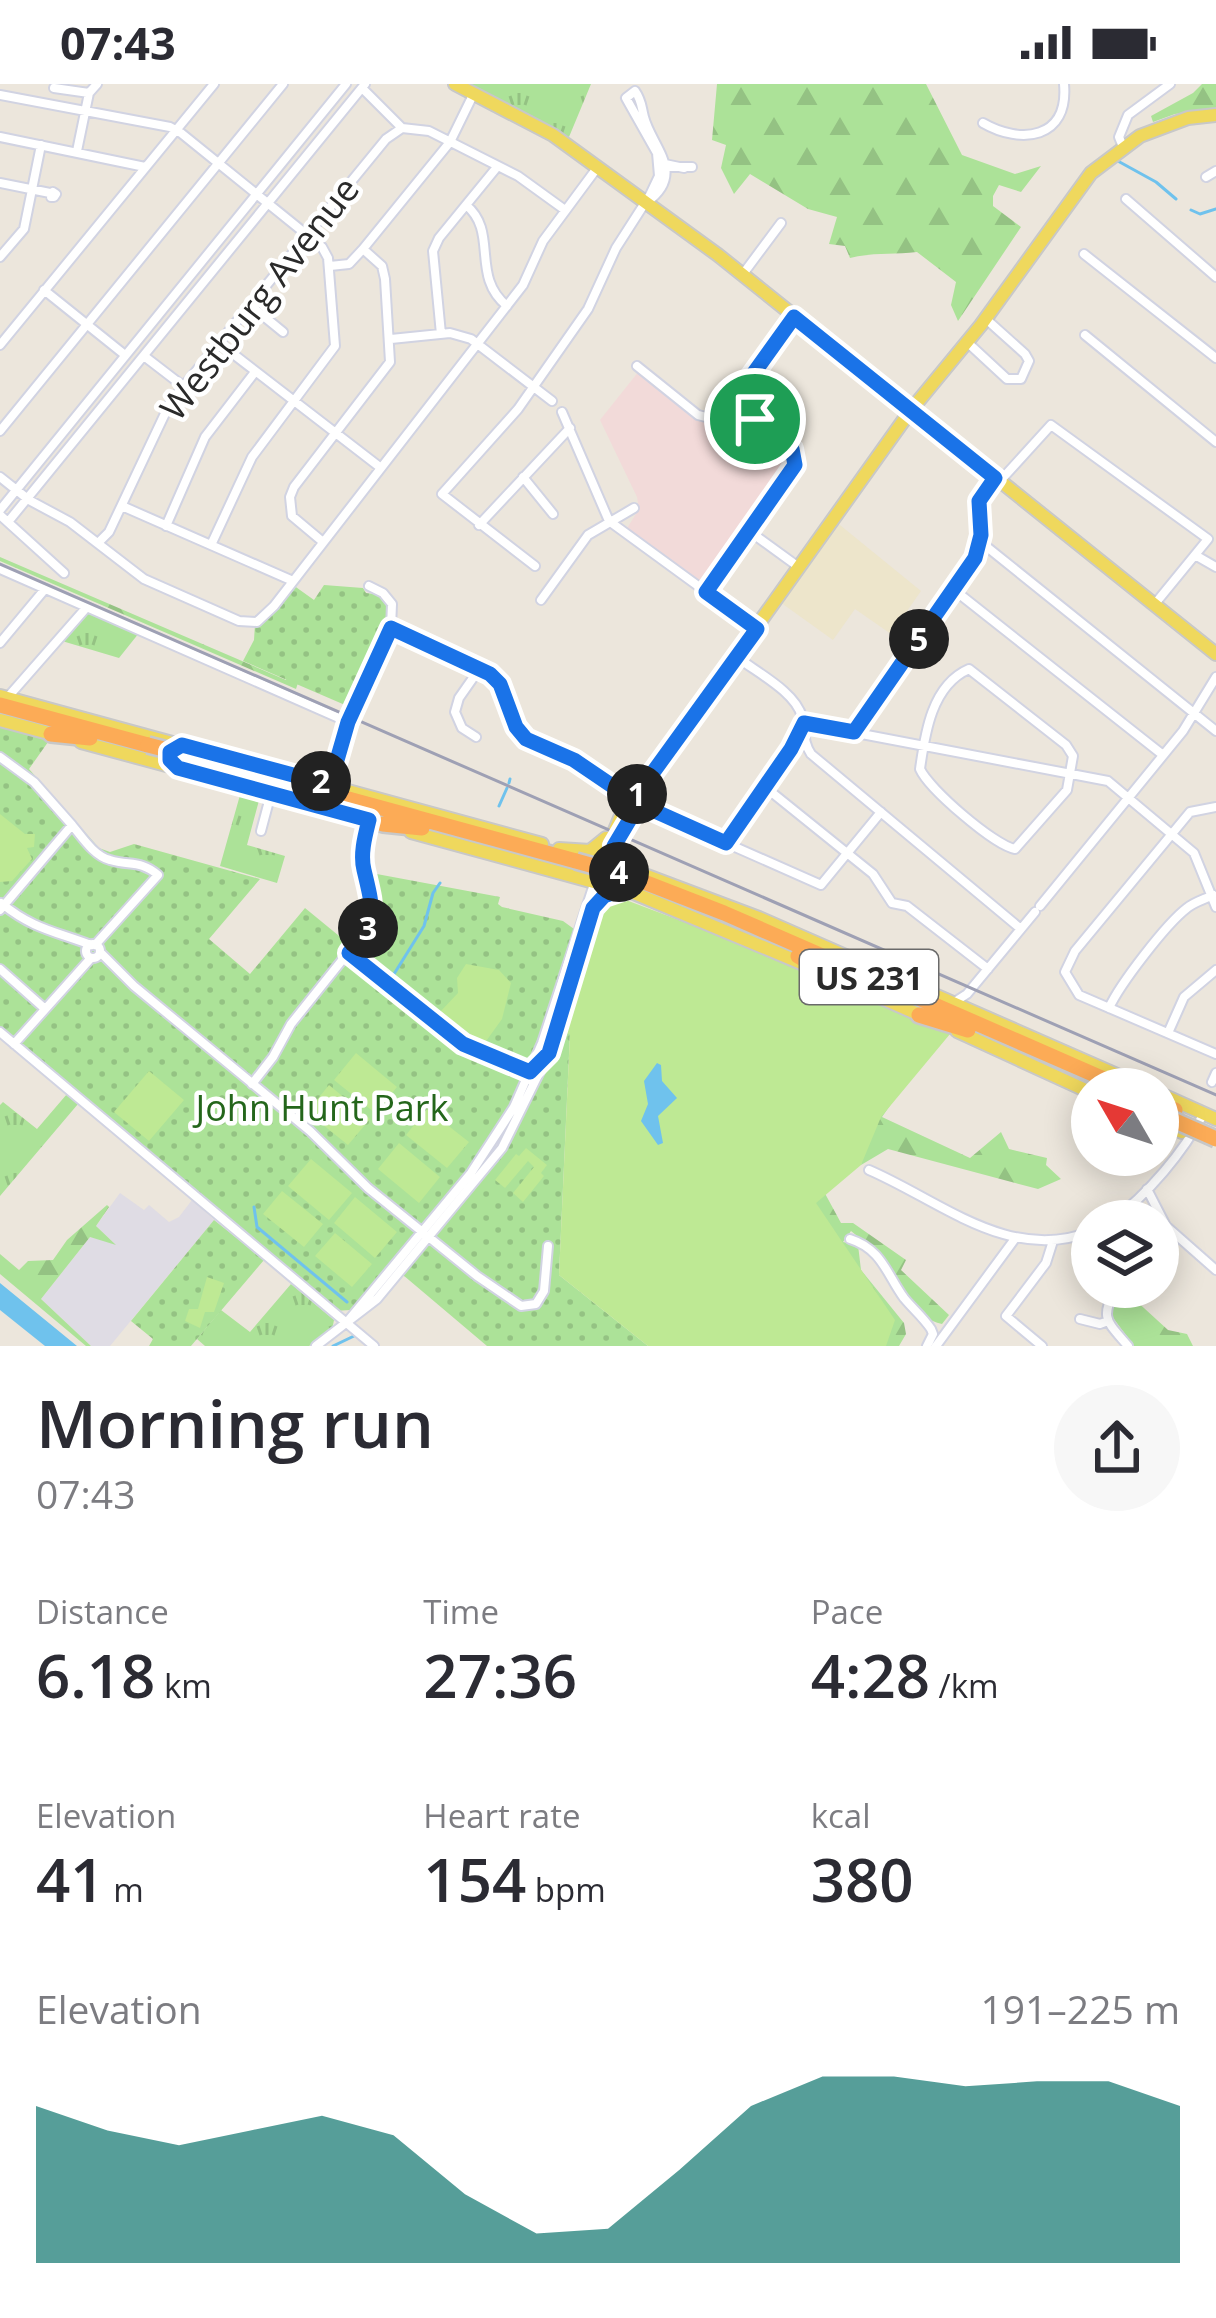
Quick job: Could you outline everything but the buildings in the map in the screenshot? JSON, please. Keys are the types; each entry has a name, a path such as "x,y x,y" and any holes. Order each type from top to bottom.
{"highway":[{"name":"US 231","path":"2,702 150,749 588,863 1029,1045"},
{"path":"48,709 101,735"},
{"path":"51,734 101,735"},
{"name":"US 231","path":"228,770 439,830 588,863"},
{"path":"228,770 275,770"},
{"path":"228,770 271,796"},
{"path":"399,804 466,831"},
{"path":"376,822 439,830"},
{"name":"US 231","path":"776,939 1072,1068"},
{"path":"776,939 860,964"},
{"path":"776,939 834,977"},
{"path":"919,1015 1029,1045 1077,1068"},
{"path":"1179,1118 1214,1131"}],"main road":[{"path":"455,84 540,127 743,274 1216,654"},
{"path":"588,863 614,839 901,424 916,415 928,389 986,319 1091,173 1123,147 1178,121 1216,118"},
{"path":"883,387 911,397 928,389"},
{"path":"2,702 48,709 150,749"},
{"path":"0,720 51,734 150,749"},
{"path":"183,758 275,770 559,849 1071,1084"},
{"path":"183,758 271,796 376,822 588,863"},
{"path":"559,849 594,849 636,802"},
{"path":"620,818 614,839 625,879"},
{"path":"588,863 598,882"},
{"path":"588,863 598,882"},
{"path":"598,882 625,879 712,898 952,1003 1029,1045 1092,1068"},
{"path":"1179,1118 1214,1131"},
{"path":"1179,1124 1192,1136 1214,1131"}],"street":[{"path":"77,151 89,93 97,84"},
{"path":"0,345 214,84"},
{"path":"0,431 283,84"},
{"path":"2,516 16,490 346,84"},
{"path":"983,123 1011,136 1037,134 1060,111 1064,84"},
{"path":"1123,147 1119,137 1128,116 1170,84"},
{"path":"50,103 56,86 89,93"},
{"path":"2,516 27,499 363,86 402,128 429,130 518,176 566,210"},
{"path":"535,566 442,494 533,387 597,296 610,259 658,190 663,167 661,147 635,92 626,98 663,167"},
{"path":"329,266 350,264 363,249 450,142 474,93"},
{"path":"0,95 176,130 322,247 329,266 335,346 242,475 211,545"},
{"name":"Westburg Avenue","path":"98,543 122,506 162,414 386,139 402,128"},
{"path":"0,137 146,167"},
{"path":"0,257 24,229 41,145"},
{"path":"441,334 433,251 497,166"},
{"path":"0,477 157,586 241,621 256,622 529,277 537,250 598,166"},
{"path":"663,167 688,168"},
{"path":"1206,177 1216,171"},
{"path":"0,184 50,193"},
{"path":"1126,199 1216,277"},
{"path":"466,206 480,220 489,288 507,306"},
{"path":"743,274 781,223"},
{"path":"323,542 296,520 290,497 390,362 382,266 363,249"},
{"path":"1084,254 1216,358"},
{"path":"44,290 125,355"},
{"path":"250,304 283,332"},
{"path":"637,366 702,418 720,416 794,317"},
{"path":"968,342 1007,380 1021,379 1029,361 1025,354 986,319"},
{"path":"1085,335 1216,442"},
{"path":"391,339 463,336 552,401"},
{"path":"219,343 381,468"},
{"path":"144,356 183,386"},
{"path":"166,526 205,436 255,372"},
{"path":"706,592 796,459 792,449 733,402"},
{"path":"562,412 609,521 757,629"},
{"path":"854,732 983,549 979,501 1051,424 1208,539 1154,605"},
{"path":"479,525 570,428"},
{"path":"523,477 553,514"},
{"path":"122,506 293,580"},
{"path":"542,600 588,535 634,508"},
{"path":"2,516 64,573"},
{"path":"750,530 802,566"},
{"path":"983,549 1216,731"},
{"path":"1195,555 1216,567"},
{"path":"0,569 348,722"},
{"path":"319,782 333,774 348,722 391,628 392,604 369,586"},
{"path":"0,643 45,589"},
{"path":"953,589 1163,755"},
{"path":"2,702 86,608"},
{"path":"391,628 480,668 500,684 516,727 526,739 574,760 636,802 821,885 881,812"},
{"path":"737,657 793,701 809,752"},
{"path":"476,737 462,728 455,712 480,668"},
{"path":"969,669 1066,745 1073,756 1072,772 1067,790 1042,822 1021,846 1009,849 923,777 923,745 932,710 962,671 969,669"},
{"path":"952,1003 967,994 1130,797 1216,677"},
{"path":"19,684 28,703"},
{"path":"332,715 344,733"},
{"path":"803,731 854,732 1108,781 1194,853 1216,907"},
{"path":"726,843 803,731"},
{"path":"791,749 809,752 1021,928"},
{"path":"0,757 34,782 100,855 141,864 158,875 14,1044"},
{"path":"333,774 342,788"},
{"path":"765,787 882,883 889,900 907,906 988,969"},
{"path":"261,831 271,796"},
{"path":"1216,807 1190,812 1068,961 1065,972 1072,989 1216,1054"},
{"path":"252,1084 296,1017 367,929 373,908 362,866 376,822"},
{"path":"72,825 1,906 40,930 79,940 94,950 310,1131 355,1177 481,1285 521,1306 536,1304 544,1291 548,1246"},
{"path":"588,863 589,897"},
{"path":"593,908 625,879"},
{"path":"441,1250 440,1216 494,1141 530,1072 574,928 598,882"},
{"path":"335,1314 356,1314 502,1148 549,1053 598,882"},
{"path":"1109,1008 1126,980 1189,905 1213,895"},
{"path":"349,953 463,1044 530,1072"},
{"path":"0,969 44,1008"},
{"path":"1168,1033 1184,997 1216,970"},
{"path":"967,994 971,1012"},
{"path":"1,1036 374,1346"},
{"path":"530,1098 530,1072 549,1053"},
{"path":"1137,1200 1192,1136 1214,1131"},
{"path":"869,1169 1014,1240 1071,1236"},
{"path":"1147,1189 1166,1226 1216,1270"},
{"path":"407,1220 440,1216"},
{"path":"410,1260 424,1235"},
{"path":"850,1239 861,1242 886,1264 902,1294 938,1333"},
{"path":"927,1346 1014,1240"},
{"path":"1042,1346 1006,1316 1046,1263 1053,1241"},
{"path":"316,1346 410,1260 426,1249 441,1250"},
{"path":"1105,1308 1108,1321 1128,1346"},
{"path":"356,1314 360,1334"},
{"path":"1080,1319 1108,1321"},
{"path":"936,1346 938,1333"}],"shaded area":[{"path":"639,371 699,419 719,420 737,409 793,458 705,586 626,530 639,509 637,497 600,420"},
{"path":"835,521 921,591 891,634 855,609 833,640 780,602"},
{"path":"120,1193 144,1210 149,1205 169,1222 192,1200 214,1220 110,1346 91,1346 41,1299 90,1237 114,1243 96,1226"}],"green space":[{"path":"470,84 591,84 569,137"},
{"path":"717,84 926,84 962,155 1015,174 1041,166 1021,192 999,185 993,196 993,206 1021,227 958,321 951,305 956,282 917,252 850,258 845,246 829,244 837,217 808,209 750,174 734,194 721,168 726,145 712,140"},
{"path":"1202,84 1216,84 1216,109 1153,122 1151,116"},
{"path":"0,557 286,680 324,603 296,689 0,561"},
{"path":"293,585 314,600 324,585 363,588 366,593 382,595 390,606 389,621 352,708 243,661 254,640 255,624"},
{"path":"87,611 139,633 119,658 62,641"},
{"name":"John Hunt Park","path":"0,720 53,735 29,769 99,848 110,852 134,844 260,879 209,939 250,974 305,908 344,940 366,911 366,872 500,897 502,907 563,921 574,929 542,1029 503,1120 479,1158 350,1310 335,1311 0,1032"},
{"path":"242,788 261,793 247,845 285,856 277,883 220,866"},
{"path":"0,814 25,834 35,834 34,847 27,848 32,859 12,881 0,882"},
{"path":"610,894 950,1034 881,1117 861,1165 816,1203 895,1320 886,1346 648,1346 559,1275 570,1034 558,1032 598,906"},
{"path":"466,964 499,970 511,983 502,1019 484,1044 440,1012 458,993 457,978"},
{"name":"John Hunt Park","path":"558,1032 570,1033 559,1275 648,1346 487,1346 403,1275 504,1150 541,1081"},
{"path":"356,1053 397,1087 375,1113 334,1080"},
{"path":"149,1071 184,1100 149,1141 114,1112"},
{"path":"329,1085 370,1119 348,1145 307,1112"},
{"path":"67,1094 78,1104 0,1196 0,1105 3,1102 37,1129"},
{"path":"898,1094 882,1117 970,1158 1001,1132 1009,1149 1047,1158 1046,1165 1061,1179 1038,1189 888,1149 861,1165 865,1135"},
{"path":"427,1109 469,1142 447,1168 406,1135"},
{"path":"399,1143 440,1177 419,1203 378,1169"},
{"path":"526,1148 547,1165 523,1202 513,1193 534,1167 528,1161 505,1188 495,1180"},
{"path":"311,1159 352,1193 329,1220 288,1186"},
{"path":"822,1188 841,1223 853,1223 906,1260 901,1270 949,1315 942,1324 917,1309 884,1261 851,1231 843,1242 858,1245 861,1270 904,1323 906,1334 899,1346 882,1346 813,1199"},
{"path":"282,1191 323,1224 304,1247 263,1214"},
{"path":"355,1197 397,1232 375,1258 334,1223"},
{"path":"107,1205 96,1226 116,1245 90,1237 41,1299 91,1346 86,1346 0,1274 0,1254 19,1270 28,1261 53,1260 67,1240"},
{"path":"214,1220 264,1260 191,1346 149,1346 153,1339 131,1321"},
{"path":"335,1233 372,1264 352,1287 315,1256"},
{"path":"207,1277 224,1283 214,1312 205,1312 200,1328 185,1321 189,1309 198,1309"},
{"path":"291,1284 334,1320 332,1330 309,1346 205,1346 197,1339 221,1310 250,1332"},
{"path":"1144,1308 1168,1330 1187,1334 1193,1346 1134,1346 1108,1311"}],"water":[{"path":"657,1063 662,1081 677,1098 658,1116 663,1143 658,1145 641,1121 648,1104 644,1081"},
{"path":"0,1283 77,1346 45,1346 0,1310"}],"waterway":[{"path":"1116,160 1176,199"},
{"path":"1191,210 1200,214 1216,209"},
{"path":"509,783 510,779"},
{"path":"499,806 507,788"},
{"path":"393,983 424,926 440,883"},
{"path":"254,1207 257,1227 347,1302"},
{"path":"333,1346 354,1336"}],"railway":[{"path":"0,564 1216,1095"}],"route":[{"path":"794,317 995,478 979,501 980,546 854,732 804,723 726,843 639,804 614,846 627,869 616,877 622,890 604,896 593,908 549,1053 530,1072 463,1044 349,953 367,929 373,908 362,866 369,820 178,768 171,763 170,752 182,745 319,782 325,779 333,774 348,722 391,628 490,674 500,684 516,727 526,739 574,760 633,800 757,629 706,592 795,465 792,449 755,419 733,402 794,317"}]}
